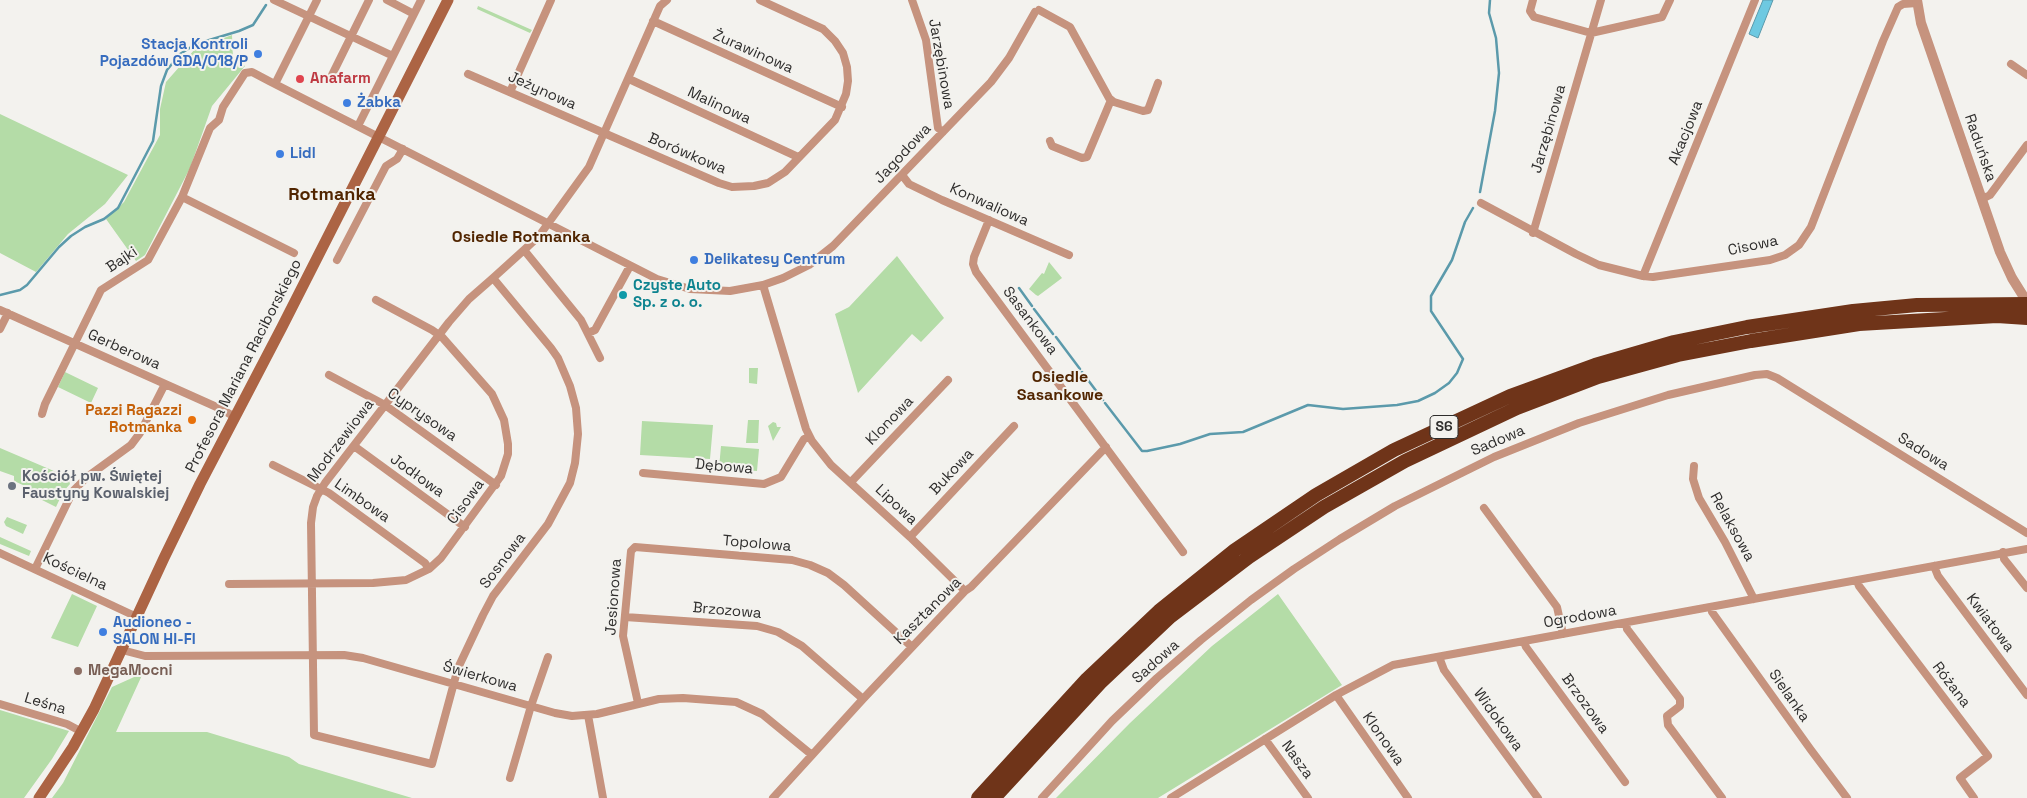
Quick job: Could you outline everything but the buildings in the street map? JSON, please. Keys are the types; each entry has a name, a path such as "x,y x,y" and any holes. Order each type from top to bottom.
{"highway":[{"name":"S6","path":"978,798 1087,679 1159,610 1235,550 1316,495 1412,442 1510,396 1595,365 1674,342 1747,327 1853,311 1917,305 2027,303"},
{"name":"S6","path":"994,798 1100,683 1170,617 1249,557 1324,507 1405,460 1516,408 1598,377 1678,355 1752,341 1859,324 1997,316 2027,318"}],"main road":[{"name":"Profesora Mariana Raciborskiego","path":"38,798 82,732 164,558 235,416 448,0"}],"street":[{"path":"274,0 393,56"},
{"path":"275,84 317,0"},
{"path":"332,75 368,0"},
{"path":"387,0 414,14"},
{"path":"358,126 421,0"},
{"path":"510,92 551,0"},
{"path":"548,225 589,167 660,6 667,0"},
{"name":"Borówkowa","path":"605,134 732,187 744,188 768,182 785,172 835,120 846,94 848,81 847,66 843,53 835,41 823,29 760,0"},
{"name":"Jarzębinowa","path":"912,0 926,40 938,128 943,132"},
{"path":"1534,0 1530,11 1534,17 1591,33 1662,17 1670,0"},
{"name":"Jarzębinowa","path":"1533,233 1601,0"},
{"name":"Akacjowa","path":"1643,276 1755,0"},
{"name":"Cisowa","path":"1481,203 1533,233 1600,265 1643,276 1653,277 1770,260 1784,255 1799,246 1811,227 1898,7 1917,1"},
{"name":"Raduńska","path":"1917,1 1921,24 2000,252 2012,278 2027,303"},
{"name":"Jagodowa","path":"548,225 660,281 690,289 723,291 763,284 792,274 823,254 842,238 991,82 1009,58 1037,11 1070,27 1111,100"},
{"name":"Żurawinowa","path":"653,22 842,107"},
{"path":"2011,64 2027,75"},
{"name":"Bajki","path":"42,414 74,343 101,290 148,260 182,197 210,128 219,120 223,107 245,73 252,72 548,225"},
{"name":"Jeżynowa","path":"468,74 605,134"},
{"name":"Malinowa","path":"629,79 798,157"},
{"path":"1050,141 1052,146 1082,158 1087,157 1111,100 1145,111 1150,108 1158,83"},
{"path":"1982,199 1990,195 2027,145"},
{"path":"337,260 386,166 397,159 403,149"},
{"name":"Konwaliowa","path":"902,175 910,184 1069,255"},
{"path":"182,197 294,253"},
{"name":"Sasankowa","path":"989,220 974,257 976,272 1183,552"},
{"name":"Modrzewiowa","path":"314,735 312,654 313,506 322,489 438,334 463,305 539,236 548,225"},
{"path":"524,250 581,320 600,358"},
{"path":"588,333 595,330 630,266"},
{"name":"Sosnowa","path":"314,735 432,764 458,668 493,596 548,524 566,493 577,453 578,434 576,408 570,386 558,358 543,336 493,278"},
{"name":"Lipowa","path":"763,284 803,420 810,437 826,460 910,537 965,591"},
{"name":"Cisowa","path":"229,584 373,583 406,580 429,569 441,558 496,485 504,468 508,454 508,444 504,420 492,394 438,334 376,300"},
{"name":"Gerberowa","path":"0,310 235,416"},
{"path":"0,329 8,313"},
{"name":"Sadowa","path":"1042,798 1112,721 1172,665 1251,600 1340,538 1395,506 1494,457 1579,423 1668,395 1750,376 1767,374 1778,378 2027,533"},
{"name":"Cyprysowa","path":"328,375 385,405 496,485"},
{"name":"Klonowa","path":"851,482 948,380"},
{"path":"35,569 69,496 87,477 131,445 140,433 165,384"},
{"name":"Bukowa","path":"910,537 1014,426"},
{"name":"Dębowa","path":"643,473 764,484 781,476 804,439 810,437"},
{"name":"Jodłowa","path":"354,446 465,528"},
{"name":"Kasztanowa","path":"773,798 862,699 1106,447"},
{"name":"Limbowa","path":"273,464 322,489 425,563 429,569"},
{"name":"Relaksowa","path":"1694,466 1693,479 1699,498 1725,542 1754,599"},
{"path":"1484,508 1557,607 1562,634"},
{"name":"Topolowa","path":"631,551 634,548 801,562 828,573 844,585 912,647"},
{"name":"Ogrodowa","path":"1170,798 1336,695 1393,666 2027,549"},
{"name":"Jesionowa","path":"631,551 624,642 638,703"},
{"path":"2003,552 2004,559 2027,588"},
{"name":"Kościelna","path":"0,553 137,616"},
{"name":"Kwiatowa","path":"1934,566 1938,576 2027,695"},
{"name":"Różana","path":"1857,581 1988,756 1960,778 1974,798"},
{"name":"Sielanka","path":"1711,607 1712,612 1847,798"},
{"name":"Brzozowa","path":"625,617 757,626 778,632 802,646 862,699"},
{"path":"1626,623 1627,629 1680,699 1680,706 1668,716 1668,725 1722,798"},
{"name":"Brzozowa","path":"1524,642 1625,782"},
{"name":"Świerkowa","path":"122,650 145,656 344,655 363,658 564,715 588,716 659,699 675,698 741,703 762,714 812,755"},
{"path":"510,778 531,706 548,657"},
{"name":"Widokowa","path":"1440,657 1444,670 1538,798"},
{"name":"Klonowa","path":"1336,695 1408,798"},
{"name":"Leśna","path":"0,704 67,724 82,732"},
{"path":"588,716 603,798"},
{"name":"Nasza","path":"1265,739 1308,798"}],"green space":[{"path":"478,6 532,30 530,33 477,9"},
{"path":"232,35 233,59 245,66 212,106 190,168 145,255 136,261 106,219 124,202 160,135 160,109 166,82 195,49"},
{"path":"0,114 128,175 105,204 68,234 36,272 0,253"},
{"path":"897,256 944,318 921,342 912,334 858,393 835,314 849,307"},
{"path":"1049,262 1062,278 1038,296 1029,289 1042,273 1044,274"},
{"path":"749,368 758,368 757,384 749,383"},
{"path":"65,372 98,388 91,403 58,387"},
{"path":"748,420 759,420 758,443 746,443"},
{"path":"642,421 713,425 710,459 640,455"},
{"path":"773,422 776,423 777,427 781,427 773,441 768,426"},
{"path":"721,446 759,449 757,471 719,468"},
{"path":"0,448 68,477 70,484 63,492 56,507 34,496 36,491 14,481 14,476 0,471"},
{"path":"7,517 27,525 23,534 6,526 4,522"},
{"path":"0,537 31,551 29,556 0,544"},
{"path":"72,594 97,606 78,647 51,638"},
{"path":"1278,594 1342,685 1158,798 1056,798 1130,723 1212,646"},
{"path":"143,673 116,732 207,732 289,757 299,764 412,798 52,798 63,783 112,687"},
{"path":"0,710 69,731 24,798 0,798"}],"water":[{"path":"1763,0 1773,0 1758,38 1749,34"}],"waterway":[{"path":"1480,192 1495,111 1499,73 1496,38 1489,13 1490,0"},
{"path":"0,295 20,290 27,285 59,247 71,236 85,227 104,219 118,208 153,141 161,86 167,70 180,54 196,44 253,25 266,5"},
{"path":"1105,403 1142,451 1147,451 1180,444 1210,434 1243,432 1308,405 1343,409 1397,405 1418,401 1435,393 1449,383 1457,373 1463,359 1431,311 1431,296 1452,260 1465,222 1473,208"},
{"path":"1019,288 1032,306"},
{"path":"1034,309 1053,334"},
{"path":"1056,337 1080,369"},
{"path":"1082,372 1103,400"}],"place":[{"name":"Stacja Kontroli Pojazdów GDA/018/P","path":"258,54"},
{"name":"Anafarm","path":"300,79"},
{"name":"Żabka","path":"347,103"},
{"name":"Lidl","path":"280,154"},
{"name":"Delikatesy Centrum","path":"694,260"},
{"name":"Czyste Auto Sp. z o. o.","path":"623,295"},
{"name":"Pazzi Ragazzi Rotmanka","path":"192,420"},
{"name":"Kościół pw. Świętej Faustyny Kowalskiej","path":"12,486"},
{"name":"Audioneo - SALON HI-FI","path":"103,632"},
{"name":"MegaMocni","path":"78,671"}],"district":[{"name":"Rotmanka","path":"332,195"},
{"name":"Osiedle Rotmanka","path":"521,238"},
{"name":"Osiedle Sasankowe","path":"1060,387"}]}
